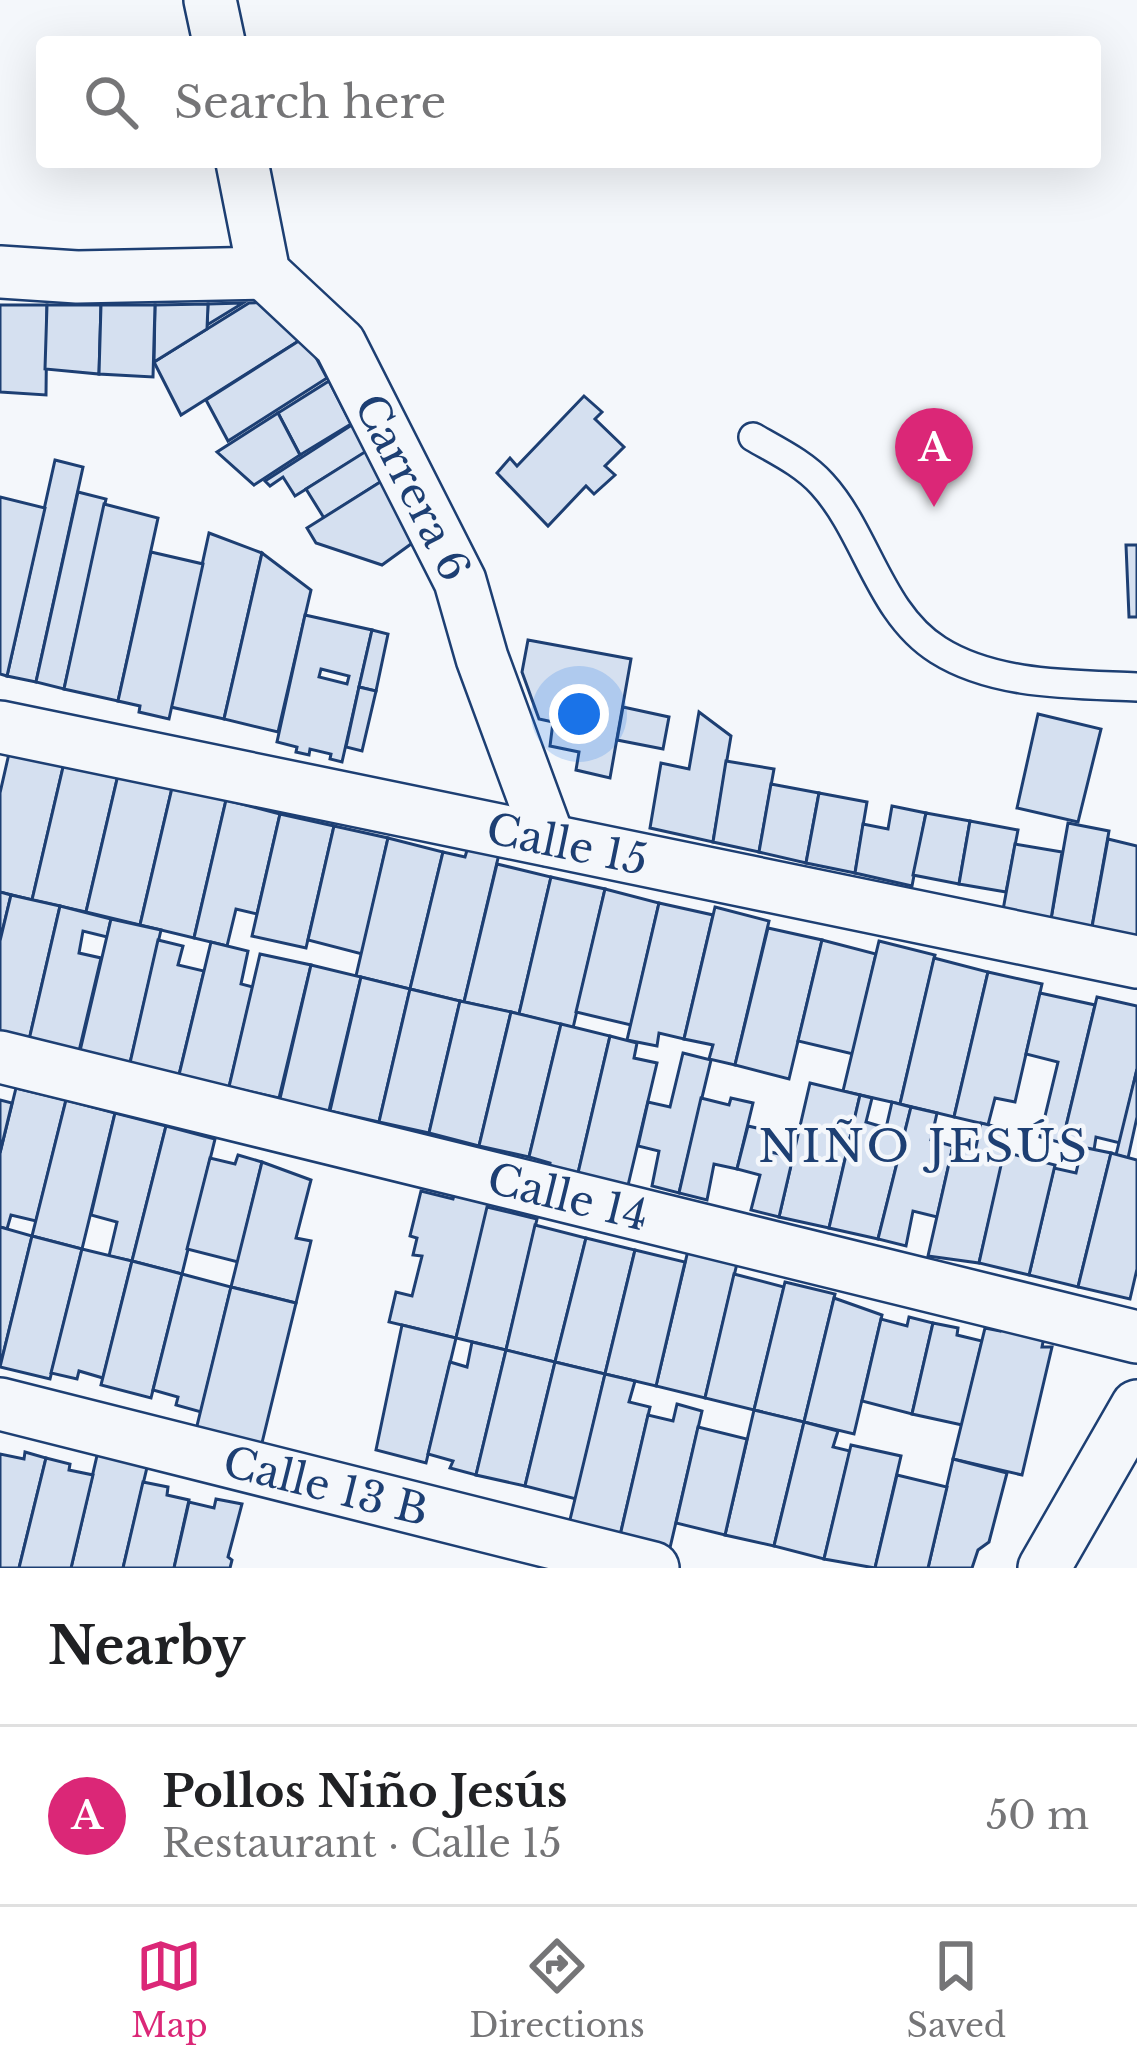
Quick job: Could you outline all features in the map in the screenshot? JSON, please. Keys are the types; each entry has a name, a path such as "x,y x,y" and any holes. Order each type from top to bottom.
{"street":[{"path":"210,0 218,36"},
{"path":"0,272 76,277 264,274 243,168"},
{"name":"Carrera 6","path":"264,274 340,344 460,581 482,658 549,840"},
{"name":"Calle 15","path":"0,727 1137,962"},
{"name":"Calle 14","path":"0,1057 1137,1337"},
{"name":"Calle 13 B","path":"0,1404 653,1568"},
{"path":"1044,1568 1137,1406"}],"lane":[{"path":"753,437 802,466 824,486 907,623 937,650 1008,677 1137,687"}],"building":[{"path":"282,302 305,337 181,415 154,362 249,303"},
{"path":"243,303 207,325 208,304"},
{"path":"208,304 207,329 154,362 155,305"},
{"path":"0,305 47,305 46,395 0,392"},
{"path":"47,305 101,305 99,374 45,369"},
{"path":"101,305 155,305 153,377 99,374"},
{"path":"305,337 327,378 228,441 206,400"},
{"path":"329,381 351,424 300,455 278,413"},
{"path":"584,396 602,412 595,419 624,447 605,466 615,475 594,494 586,486 548,526 497,473 510,458 517,466"},
{"path":"278,413 300,455 254,485 217,452"},
{"path":"358,421 374,447 295,496 283,477 270,486 265,481"},
{"path":"368,450 385,479 324,518 306,489"},
{"path":"55,460 83,467 36,682 7,676"},
{"path":"385,479 422,536 382,565 316,543 307,528"},
{"path":"78,492 106,499 64,689 36,682"},
{"path":"0,497 45,508 7,676 0,674"},
{"path":"104,504 158,518 118,701 64,689"},
{"path":"209,533 262,553 224,719 171,707"},
{"path":"1126,545 1137,545 1137,617 1129,617"},
{"path":"151,552 203,564 169,719 118,701"},
{"path":"262,553 311,590 278,732 224,719"},
{"path":"305,615 372,630 342,762 330,759 331,754 310,749 309,755 277,742","holes":["321,669 349,676 347,684 319,677"]},
{"path":"372,630 388,634 376,691 359,687"},
{"path":"528,640 631,659 610,778 576,770 579,752 550,746 553,722 539,719 522,672"},
{"path":"359,687 376,691 362,751 346,747"},
{"path":"623,707 669,717 663,749 617,740"},
{"path":"699,712 731,736 713,842 650,828 661,763 689,769"},
{"path":"1038,714 1101,729 1078,822 1017,808"},
{"path":"10,749 64,763 32,900 0,892 0,793"},
{"path":"726,761 774,769 759,852 713,842"},
{"path":"64,763 118,775 86,912 32,900"},
{"path":"118,775 172,788 140,925 86,912"},
{"path":"771,784 819,793 806,863 759,852"},
{"path":"172,788 226,800 194,938 140,925"},
{"path":"819,793 867,802 855,873 806,863"},
{"path":"226,800 280,814 257,914 236,909 227,946 194,938"},
{"path":"892,806 926,813 912,886 855,873 863,824 888,829"},
{"path":"926,813 970,821 959,884 913,875"},
{"path":"280,814 334,826 306,948 252,936"},
{"path":"970,821 1018,830 1006,892 959,884"},
{"path":"1068,823 1109,831 1092,927 1051,919"},
{"path":"334,826 388,838 362,954 308,940"},
{"path":"388,838 443,852 410,989 356,976"},
{"path":"1108,839 1137,846 1137,938 1092,927"},
{"path":"1015,844 1062,852 1051,919 1003,910"},
{"path":"468,847 499,854 464,1002 410,989 443,852 465,857"},
{"path":"497,864 551,877 519,1014 464,1002"},
{"path":"551,877 605,889 573,1028 519,1014"},
{"path":"605,889 659,903 631,1025 576,1012"},
{"path":"0,892 11,895 0,941"},
{"path":"11,895 60,906 29,1040 0,1033 0,941"},
{"path":"659,903 713,915 684,1039 659,1033 657,1046 627,1040"},
{"path":"60,906 111,919 107,937 83,931 79,953 101,958 79,1051 29,1040"},
{"path":"715,907 769,921 735,1065 709,1059 713,1045 684,1039"},
{"path":"111,919 161,930 130,1063 76,1068"},
{"path":"768,928 822,940 789,1079 735,1065"},
{"path":"158,940 183,946 178,965 204,971 179,1075 130,1063"},
{"path":"822,940 876,954 853,1054 798,1041"},
{"path":"879,941 935,955 900,1104 843,1091"},
{"path":"211,942 248,951 241,984 253,987 229,1087 179,1075"},
{"path":"260,954 311,965 279,1098 229,1087"},
{"path":"934,958 988,972 954,1117 900,1104"},
{"path":"311,965 361,977 325,1127 276,1116"},
{"path":"988,972 1042,984 1015,1102 995,1098 988,1125 954,1117"},
{"path":"361,977 410,989 379,1122 330,1111"},
{"path":"410,989 460,1001 429,1133 379,1122"},
{"path":"1040,993 1095,1005 1062,1143 1040,1137 1058,1062 1026,1054"},
{"path":"1097,997 1137,1006 1137,1069 1120,1143 1096,1137 1094,1150 1062,1143"},
{"path":"460,1001 511,1012 479,1146 429,1133"},
{"path":"511,1012 561,1024 529,1157 479,1146"},
{"path":"561,1024 610,1036 575,1186 547,1179 550,1163 529,1157"},
{"path":"610,1036 637,1043 634,1058 657,1063 625,1198 575,1186"},
{"path":"683,1053 711,1060 679,1193 652,1186 659,1151 638,1146 648,1102 670,1107"},
{"path":"1137,1069 1137,1117 1128,1158 1116,1155"},
{"path":"810,1083 860,1095 829,1228 779,1217"},
{"path":"16,1088 66,1100 36,1221 11,1215 7,1229 0,1227 0,1153"},
{"path":"860,1095 872,1098 866,1122 886,1128 892,1102 911,1107 878,1239 829,1228"},
{"path":"701,1098 729,1105 731,1098 753,1103 737,1169 714,1164 707,1200 679,1193"},
{"path":"0,1100 12,1103 0,1153"},
{"path":"66,1100 115,1113 82,1249 32,1236"},
{"path":"911,1107 937,1113 931,1140 953,1146 937,1217 913,1211 906,1246 878,1239"},
{"path":"115,1113 166,1126 132,1261 109,1256 117,1222 91,1215"},
{"path":"981,1123 1010,1130 979,1263 928,1256 953,1146 955,1142 976,1147"},
{"path":"166,1126 215,1139 182,1274 132,1261"},
{"path":"748,1126 770,1131 766,1151 793,1157 779,1217 751,1210 760,1175 737,1169"},
{"path":"1082,1147 1111,1153 1078,1287 1029,1275 1054,1168 1076,1173"},
{"path":"1004,1152 1055,1165 1029,1275 979,1263"},
{"path":"1111,1153 1137,1160 1137,1269 1130,1299 1078,1287"},
{"path":"238,1155 262,1162 238,1262 187,1249 210,1158 235,1164"},
{"path":"262,1162 311,1180 296,1238 311,1241 296,1303 231,1287"},
{"path":"457,1186 491,1194 456,1338 389,1322 396,1292 412,1296 422,1256 413,1255 417,1238 410,1236 421,1191 453,1199"},
{"path":"487,1207 537,1219 506,1350 456,1338"},
{"path":"535,1225 586,1238 555,1362 506,1350"},
{"path":"0,1227 32,1236 0,1367"},
{"path":"32,1236 82,1249 50,1379 0,1367"},
{"path":"586,1238 635,1250 605,1374 555,1362"},
{"path":"690,1242 739,1255 705,1398 656,1386"},
{"path":"82,1249 132,1261 103,1378 79,1371 77,1379 51,1373"},
{"path":"635,1250 685,1262 656,1386 605,1374"},
{"path":"132,1261 182,1274 151,1398 101,1385"},
{"path":"182,1274 231,1287 201,1412 176,1405 178,1397 153,1390"},
{"path":"734,1274 784,1287 754,1410 705,1398"},
{"path":"785,1282 835,1294 804,1422 754,1410"},
{"path":"231,1287 296,1303 260,1451 195,1434"},
{"path":"834,1298 882,1315 854,1434 804,1422"},
{"path":"909,1317 933,1323 912,1414 862,1401 881,1319 907,1326"},
{"path":"933,1323 958,1328 957,1335 982,1341 962,1425 912,1414"},
{"path":"402,1325 456,1338 426,1463 376,1450"},
{"path":"1001,1326 1044,1337 1042,1347 1052,1347 1022,1475 953,1459 985,1328 1000,1331"},
{"path":"472,1342 506,1350 476,1475 450,1468 453,1461 428,1454 450,1362 467,1367"},
{"path":"506,1350 555,1362 525,1486 476,1475"},
{"path":"555,1362 605,1374 576,1499 525,1486"},
{"path":"605,1374 635,1381 629,1402 650,1407 619,1540 568,1528"},
{"path":"677,1404 702,1411 669,1552 619,1540 648,1415 673,1421"},
{"path":"754,1410 804,1422 774,1546 725,1535"},
{"path":"804,1422 838,1431 833,1447 850,1451 824,1559 774,1546"},
{"path":"698,1427 747,1439 725,1535 676,1523"},
{"path":"851,1445 901,1456 875,1568 824,1559"},
{"path":"99,1447 149,1459 123,1568 71,1568"},
{"path":"25,1452 46,1458 19,1568 0,1568 0,1454 24,1459"},
{"path":"46,1458 93,1475 71,1568 19,1568"},
{"path":"953,1459 1007,1473 989,1542 978,1550 972,1568 928,1568"},
{"path":"897,1475 947,1487 928,1568 875,1568"},
{"path":"143,1482 168,1487 167,1495 189,1500 174,1568 123,1568"},
{"path":"216,1499 242,1504 228,1557 230,1568 174,1568 189,1502 214,1508"}],"place":[{"name":"Pollos Niño Jesús","path":"934,507"}],"district":[{"name":"NIÑO JESÚS","path":"924,1146"}]}
